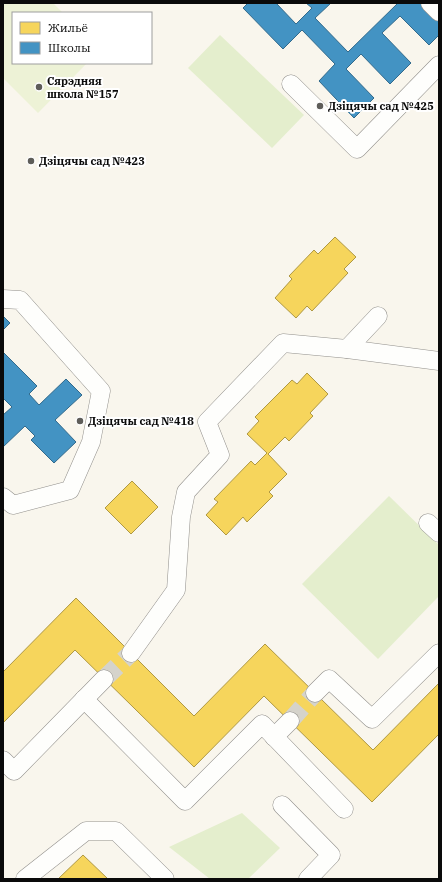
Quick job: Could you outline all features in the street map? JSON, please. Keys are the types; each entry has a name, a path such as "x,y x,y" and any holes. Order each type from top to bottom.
{"lane":[{"path":"430,3 439,12"},
{"path":"291,84 357,149 439,65"},
{"path":"3,299 20,300 101,391 91,442 70,490 13,505 3,497"},
{"path":"347,349 378,316"},
{"path":"131,653 176,590 181,517 186,492 220,455 207,422 283,343 347,349 439,361"},
{"path":"315,693 329,679 372,720 439,653"},
{"path":"3,760 14,771 104,679"},
{"path":"84,698 185,801 262,724 344,809"},
{"path":"274,737 290,721"},
{"path":"282,805 331,855 308,879"},
{"path":"25,879 86,831 116,831 165,879"}],"green space":[{"path":"3,3 53,3 62,12 12,12 12,64 86,64 38,113 3,78"},
{"path":"220,35 304,115 272,148 188,68"},
{"path":"389,496 439,545 439,596 378,659 302,584"},
{"path":"242,813 280,848 248,879 210,879 169,847"}],"building: Жильё":[{"path":"335,237 356,257 344,269 348,273 312,311 307,306 296,318 275,298 292,279 289,276 314,250 318,254"},
{"path":"307,373 328,394 310,413 313,416 289,441 285,437 268,454 287,474 269,492 273,496 247,522 243,517 226,535 206,515 218,502 214,499 251,461 255,465 267,453 247,434 259,421 255,417 292,380 297,384"},
{"path":"132,481 158,507 131,534 105,508"},
{"path":"76,598 194,716 265,644 373,750 439,683 439,734 372,802 264,696 194,767 75,650 3,723 3,672"},
{"path":"83,855 108,879 58,879"}],"building: Школы":[{"path":"248,3 276,3 296,24 312,8 306,3 331,3 315,18 348,52 398,3 425,3 439,18 439,35 429,45 400,16 382,33 411,63 390,84 361,54 346,69 374,98 354,118 319,81 335,64 302,30 283,49 243,8"},
{"path":"3,316 10,323 3,330"},
{"path":"3,352 37,386 29,394 39,405 66,379 82,395 55,420 76,442 54,463 31,440 35,436 25,426 3,447 3,415 12,407 3,398"}],"tunnel":[{"path":"104,679 131,653"},
{"path":"290,721 315,693"}],"place":[{"name":"Сярэдняя школа №157","path":"39,87"},
{"name":"Дзіцячы сад №425","path":"320,106"},
{"name":"Дзіцячы сад №423","path":"31,161"},
{"name":"Дзіцячы сад №418","path":"80,421"}]}
